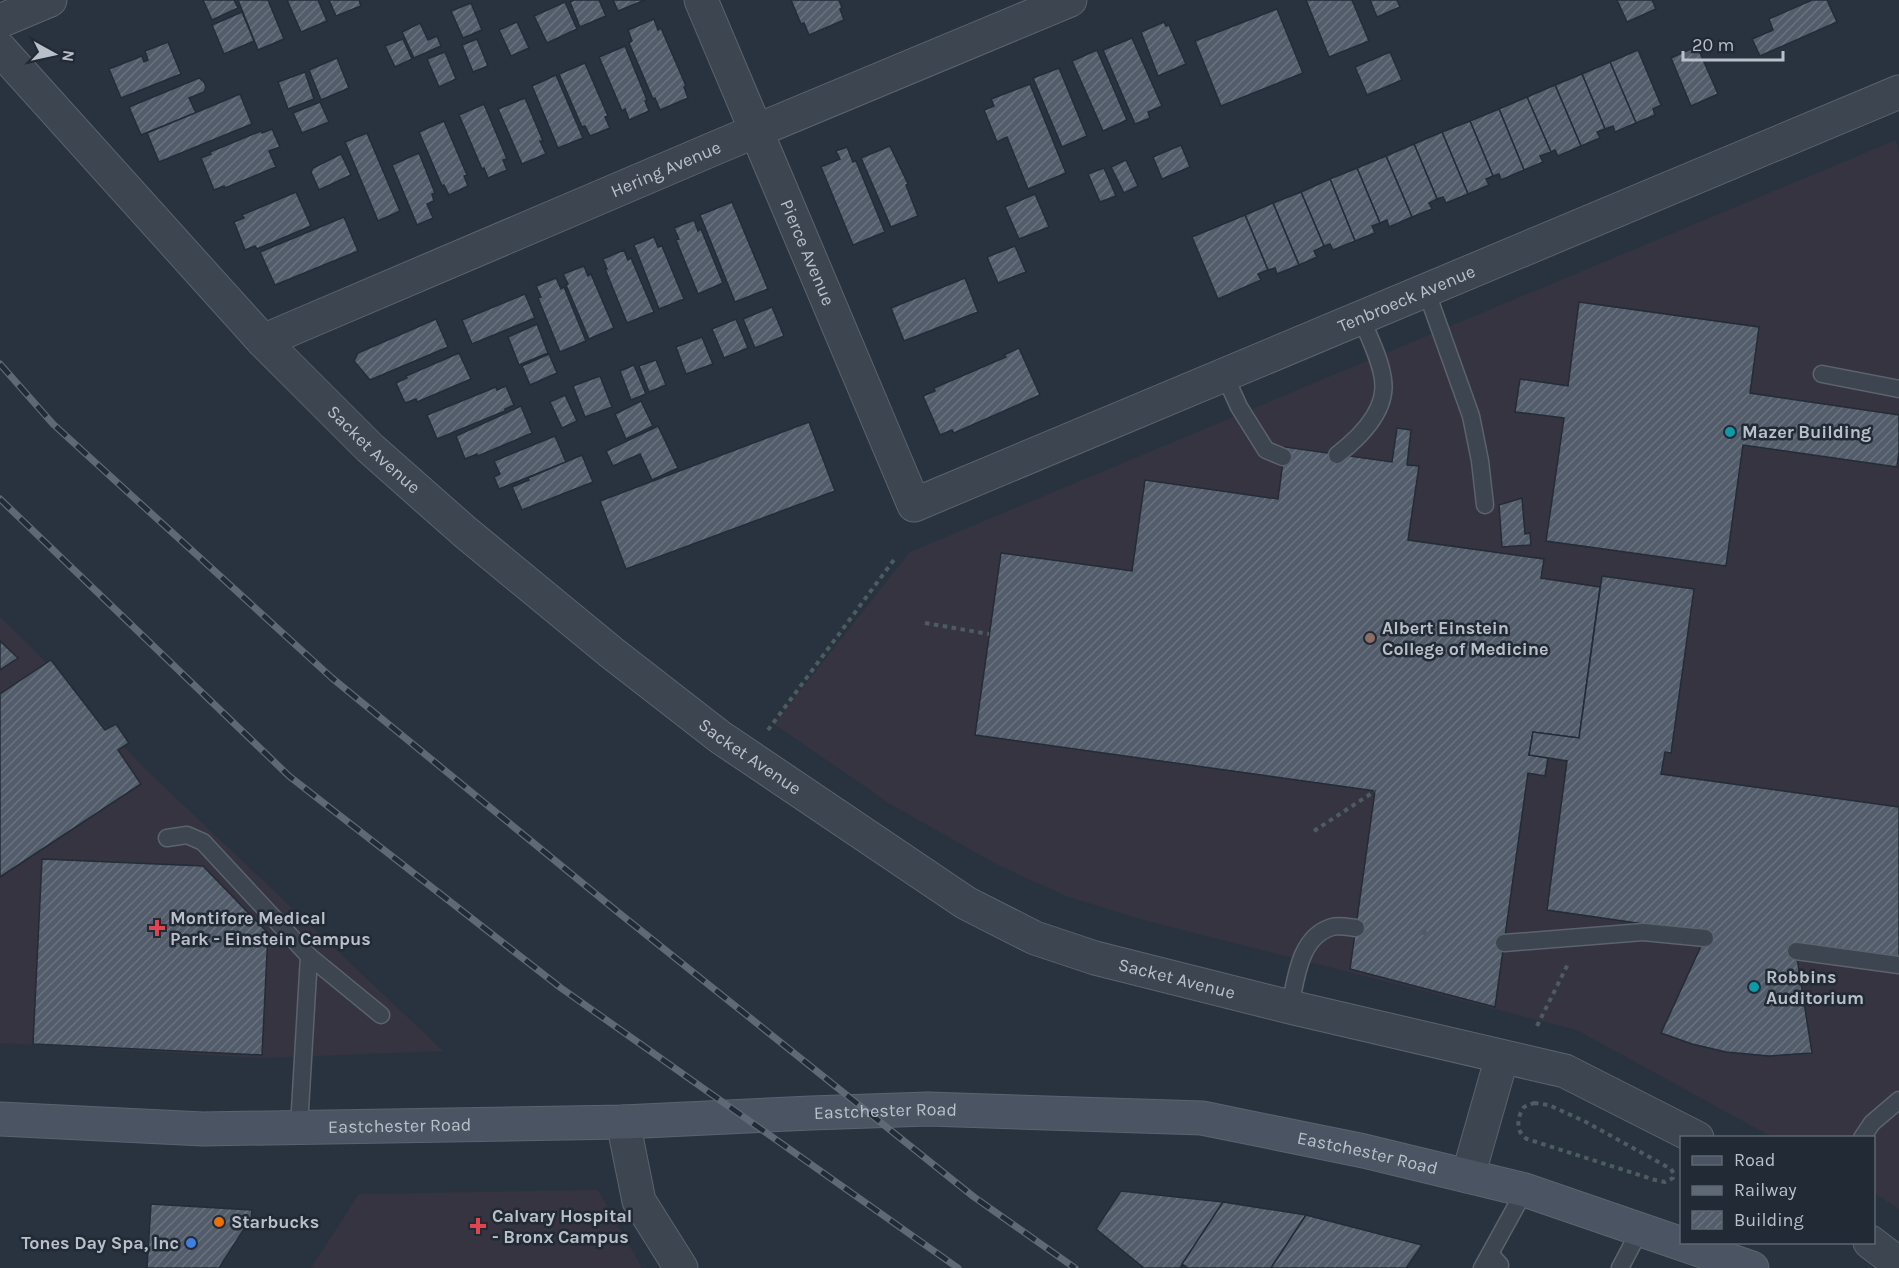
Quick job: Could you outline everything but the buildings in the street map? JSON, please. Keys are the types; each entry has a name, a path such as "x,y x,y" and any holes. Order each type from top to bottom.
{"main road":[{"name":"Eastchester Road","path":"0,1119 203,1129 623,1122 928,1110 1202,1118 1364,1151 1525,1190 1680,1244"},
{"name":"Eastchester Road","path":"1681,1244 1752,1268"}],"street":[{"path":"0,21 50,0"},
{"name":"Pierce Avenue","path":"701,0 914,505"},
{"name":"Hering Avenue","path":"263,341 1070,0"},
{"name":"Sacket Avenue","path":"0,49 263,341 370,448 483,547 612,653 720,737 966,903 1035,938 1095,958 1290,1007 1565,1071 1695,1136"},
{"name":"Tenbroeck Avenue","path":"914,505 1899,92"},
{"path":"1468,1176 1502,1057"},
{"path":"623,1122 639,1201 681,1268"},
{"path":"1873,1244 1899,1264"}],"lane":[{"path":"1425,290 1471,416 1480,461 1485,505"},
{"path":"1336,455 1355,441 1380,407 1383,381 1361,318"},
{"path":"1822,374 1899,389"},
{"path":"1225,376 1239,407 1266,450 1283,457"},
{"path":"167,838 187,835 203,842 309,956 381,1015"},
{"path":"1290,1007 1302,956 1316,936 1333,927 1356,928"},
{"path":"1504,943 1643,932 1705,938"},
{"path":"1796,951 1899,965"},
{"path":"299,1127 309,956"},
{"path":"1863,1136 1872,1123 1899,1100"},
{"path":"1490,1263 1525,1190"},
{"path":"1620,1268 1640,1230"}],"path":[{"path":"768,730 896,558"},
{"path":"925,623 989,634"},
{"path":"1314,831 1375,791"},
{"path":"1424,935 1425,927"},
{"path":"1537,1026 1582,937"},
{"path":"1534,1103 1549,1105 1611,1134 1671,1169 1674,1174 1673,1178 1665,1182 1655,1180 1522,1136 1518,1125 1524,1107 1534,1103"}],"shaded area":[{"name":"Albert Einstein College of Medicine","path":"1896,140 1899,151 1899,1209 1875,1194 1875,1136 1770,1136 1577,1030 1140,919 1066,896 998,865 892,805 774,724 910,552"},
{"name":"Montifore Medical Park - Einstein Campus","path":"0,617 33,649 142,766 443,1051 262,1058 0,1043"},
{"name":"Calvary Hospital - Bronx Campus","path":"598,1190 642,1268 311,1268 359,1194"}],"railway":[{"path":"0,364 53,424 332,678 619,913 974,1197 1075,1268"},
{"path":"0,499 289,776 561,988 958,1268"}],"place":[{"name":"Mazer Building","path":"1730,432"},
{"name":"Albert Einstein College of Medicine","path":"1370,638"},
{"name":"Montifore Medical Park - Einstein Campus","path":"157,928"},
{"name":"Robbins Auditorium","path":"1754,987"},
{"name":"Starbucks","path":"219,1222"},
{"name":"Calvary Hospital - Bronx Campus","path":"478,1226"},
{"name":"Tones Day Spa, Inc","path":"191,1243"}]}
